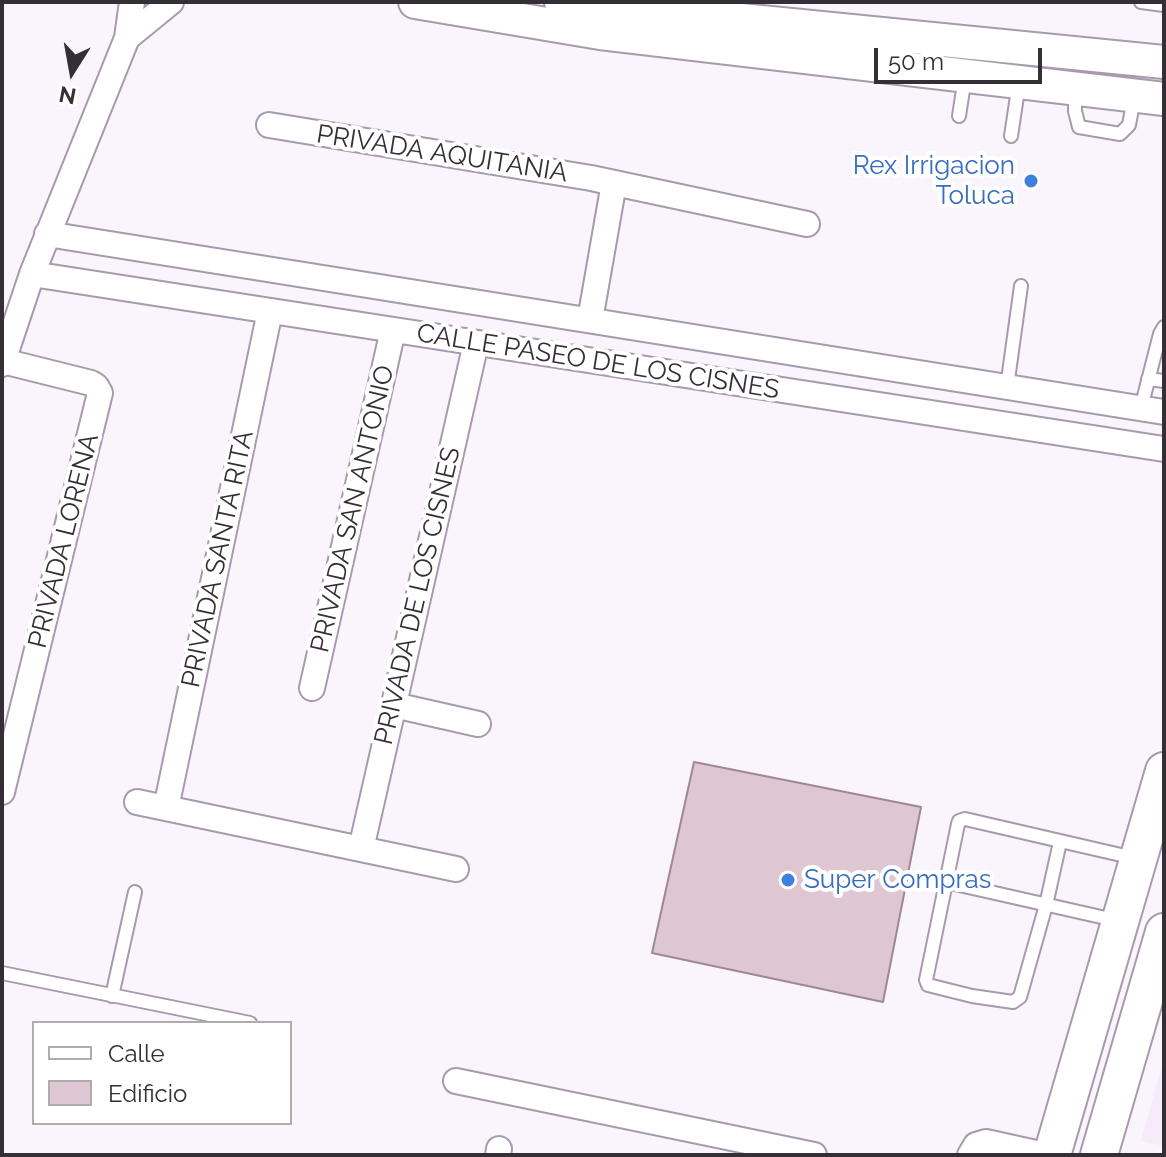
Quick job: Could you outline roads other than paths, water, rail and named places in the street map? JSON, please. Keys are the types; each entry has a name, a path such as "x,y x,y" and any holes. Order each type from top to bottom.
{"main road":[{"path":"415,2 600,33 1149,98"},
{"path":"561,2 1164,62"},
{"path":"1052,1155 1164,771"},
{"path":"1099,1155 1164,932"}],"street":[{"path":"2,362 47,234 127,38 132,2"},
{"path":"127,38 171,2"},
{"name":"PRIVADA AQUITANIA","path":"269,125 614,183 807,224"},
{"path":"590,320 614,183"},
{"name":"CALLE PASEO DE LOS CISNES","path":"47,234 1141,408"},
{"name":"CALLE PASEO DE LOS CISNES","path":"32,274 1164,449"},
{"name":"PRIVADA SANTA RITA","path":"166,808 270,311"},
{"name":"PRIVADA SAN ANTONIO","path":"312,688 393,330"},
{"name":"PRIVADA DE LOS CISNES","path":"361,849 476,343"},
{"name":"PRIVADA LORENA","path":"2,362 91,383 100,393 2,792"},
{"path":"1112,441 1141,408"},
{"path":"394,705 478,724"},
{"path":"137,802 456,869"},
{"path":"456,1081 814,1155"},
{"path":"970,1155 976,1145 986,1142 1045,1155"}],"lane":[{"path":"1141,2 1164,5"},
{"path":"959,116 965,77"},
{"path":"1011,136 1019,83"},
{"path":"1007,387 1021,286"},
{"path":"1141,408 1164,327"},
{"path":"1148,379 1164,381"},
{"path":"1060,842 1046,905 1018,1000 1013,1002 972,996 926,983 958,824 962,820 1139,859"},
{"path":"946,882 1120,921"},
{"path":"112,996 135,892"},
{"path":"2,973 240,1021"}],"place":[{"name":"Rex Irrigacion Toluca","path":"1031,181"},
{"name":"Super Compras","path":"788,880"}]}
